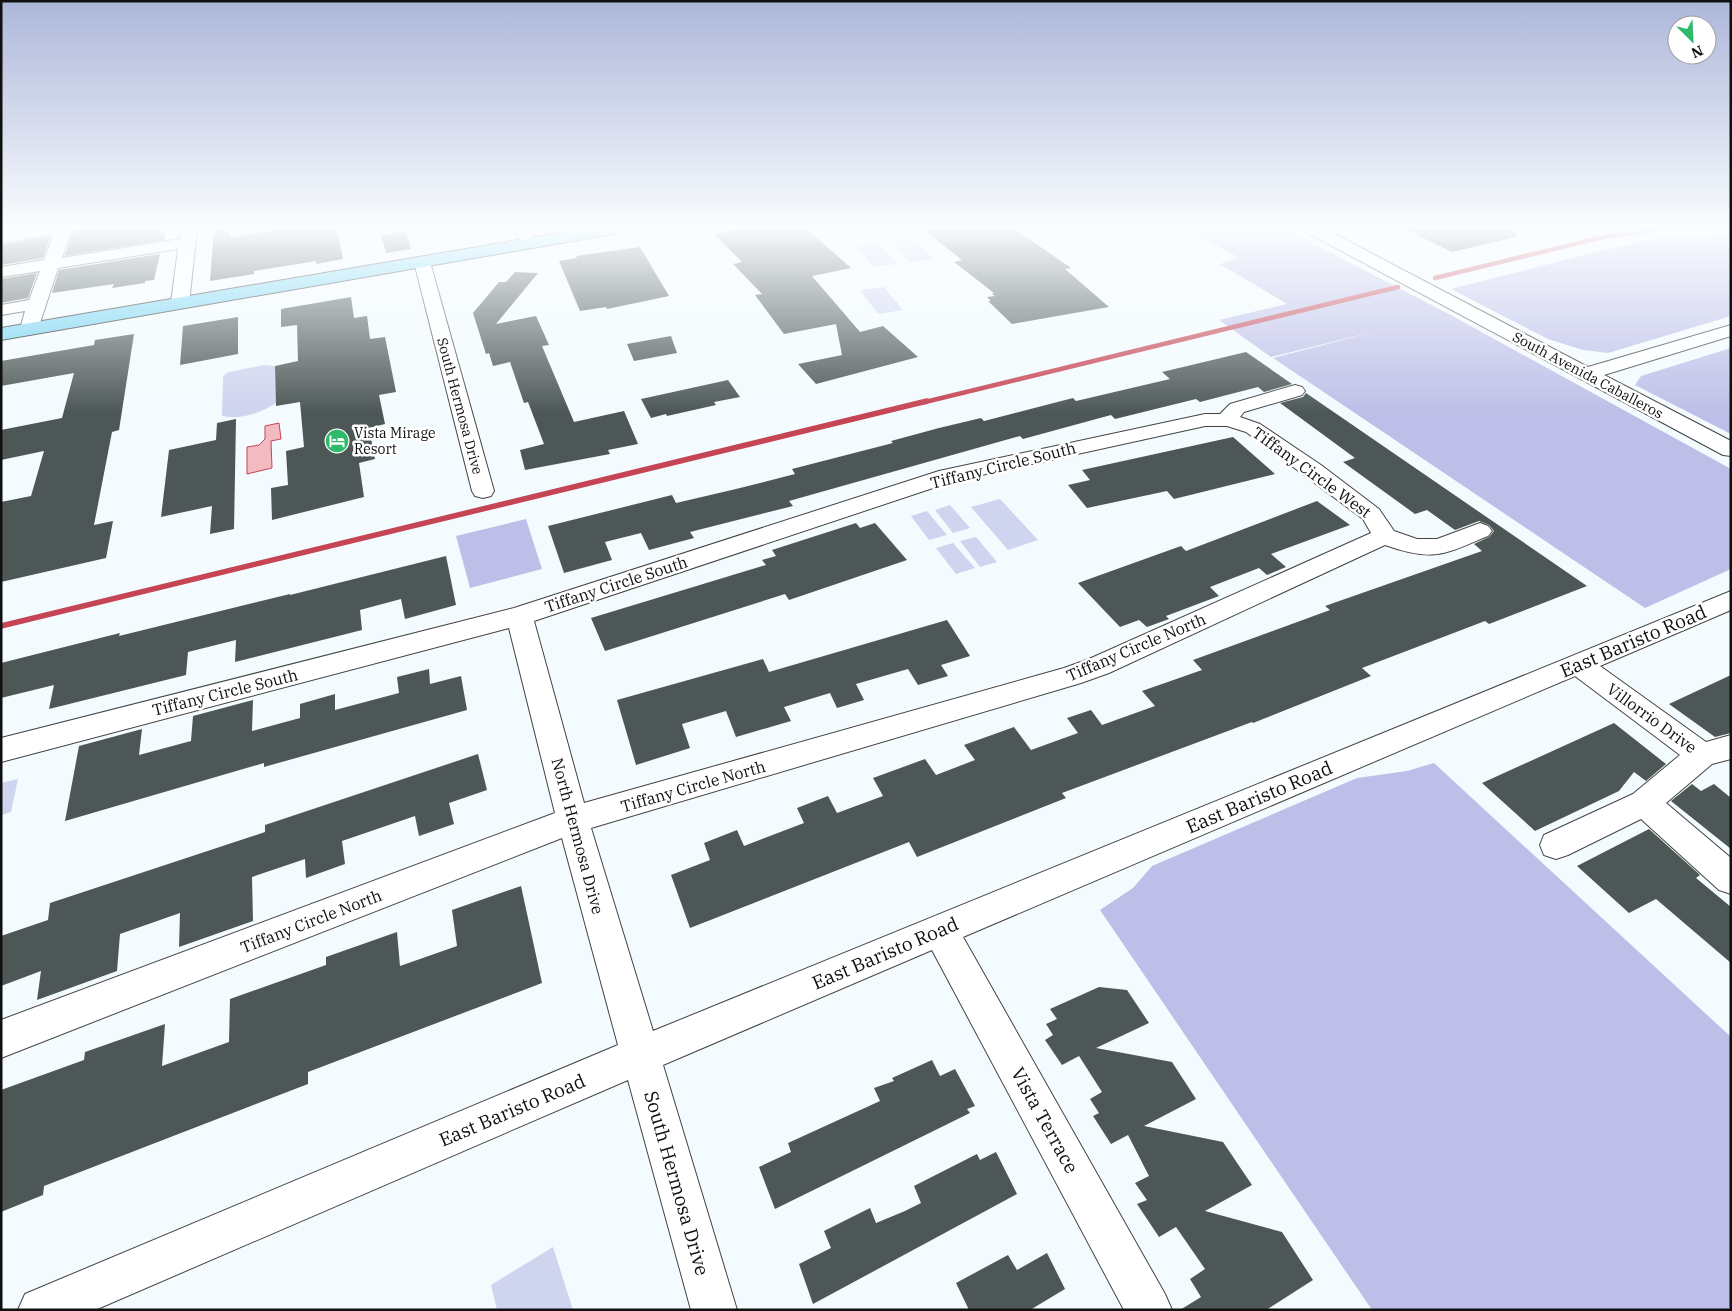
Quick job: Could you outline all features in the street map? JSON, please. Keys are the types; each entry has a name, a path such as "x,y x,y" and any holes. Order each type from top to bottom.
{"main road":[{"path":"1,334 260,290"}],"street":[{"path":"29,329 42,290"},
{"path":"180,304 182,290"},
{"name":"South Hermosa Drive","path":"430,290 483,491"},
{"name":"South Avenida Caballeros","path":"1428,290 1731,450"},
{"path":"1,310 36,304"},
{"path":"1586,374 1731,330"},
{"path":"1229,420 1230,413 1237,408 1295,391"},
{"name":"Tiffany Circle South","path":"1,750 519,616 947,476 1205,420 1229,420"},
{"name":"Tiffany Circle West","path":"1229,420 1253,428 1313,470 1371,514 1380,526 1384,536"},
{"path":"1384,536 1415,547 1440,547 1480,531"},
{"name":"Tiffany Circle North","path":"1,1040 573,820 1071,676 1099,666 1384,536"},
{"name":"East Baristo Road","path":"41,1310 640,1056 1731,600"},
{"name":"North Hermosa Drive","path":"519,616 573,820 640,1056"},
{"name":"Villorrio Drive","path":"1578,664 1716,751"},
{"path":"1556,845 1644,803 1716,751"},
{"path":"1644,803 1731,879"},
{"name":"Vista Terrace","path":"940,930 1149,1310"},
{"name":"South Hermosa Drive","path":"640,1056 714,1310"}],"shaded area":[{"path":"860,290 887,290 903,310 878,314"},
{"path":"1264,290 1403,290 1731,469 1731,569 1645,608 1273,358 1377,331 1271,357 1219,320 1287,304"},
{"path":"1453,290 1731,290 1731,316 1608,353 1583,350 1548,339"},
{"path":"1731,348 1731,434 1635,385 1641,376"},
{"path":"264,365 275,366 276,403 250,415 222,416 223,376 229,372"},
{"path":"279,423 281,439 271,441 272,468 247,474 247,447 259,445 265,439 265,426"},
{"path":"1000,499 1038,540 1008,550 971,507"},
{"path":"950,505 970,528 953,533 935,510"},
{"path":"927,511 947,535 929,540 911,516"},
{"path":"526,519 542,569 470,588 456,536"},
{"path":"976,537 997,562 980,567 960,541"},
{"path":"953,543 975,568 956,574 936,548"},
{"path":"1434,763 1731,1037 1731,1310 1372,1310 1100,910 1133,888 1152,866 1357,778 1407,771"},
{"path":"18,779 11,812 1,815 1,783"},
{"path":"553,1247 573,1310 497,1310 491,1285"}],"building":[{"path":"1,290 31,290 28,298 1,303"},
{"path":"53,290 71,290 52,293"},
{"path":"492,290 524,290 496,324 536,316 549,345 542,346 574,422 624,411 638,444 608,450 610,454 525,470 520,450 544,444 528,402 524,403 510,362 493,366 489,353 486,354 473,313"},
{"path":"571,290 666,290 669,296 607,309 606,307 580,311"},
{"path":"758,290 824,290 860,332 883,326 918,357 816,384 798,364 842,355 836,324 784,334 755,295 762,294"},
{"path":"990,290 1090,290 1109,307 1012,324 988,301 991,301 987,297 995,296 992,294 994,293"},
{"path":"351,297 354,318 367,316 370,339 385,337 396,392 379,395 385,424 369,428 375,459 359,463 364,497 272,520 271,488 288,485 286,451 304,447 300,402 276,406 275,366 298,361 297,325 281,327 281,309"},
{"path":"238,317 238,354 180,365 183,326"},
{"path":"134,334 119,430 112,432 94,525 113,521 106,558 1,582 1,502 31,496 44,451 1,460 1,430 62,418 74,373 1,386 1,361 94,345 95,340"},
{"path":"671,336 677,353 634,361 627,344"},
{"path":"1246,352 1292,384 1264,392 1258,387 1200,402 1196,399 1115,419 1111,415 1023,439 1020,436 789,501 793,506 690,532 694,538 649,550 641,533 605,542 612,560 564,573 548,526 672,495 676,503 736,489 795,474 792,469 893,443 891,441 939,428 981,418 984,421 1073,398 1076,401 1170,379 1162,372"},
{"path":"728,380 740,397 714,402 716,405 667,416 666,414 651,418 641,399"},
{"path":"1306,393 1587,586 1489,624 1485,621 1362,668 1371,676 1253,723 1062,793 1066,798 917,857 909,842 690,928 671,875 710,860 704,843 737,830 744,846 804,823 797,808 828,796 837,813 883,796 873,778 925,759 936,775 975,760 964,745 1014,727 1031,750 1078,733 1067,718 1091,710 1102,725 1155,706 1142,691 1202,670 1193,660 1330,610 1325,606 1482,551 1474,544 1489,537 1494,531 1489,525 1479,521 1455,530 1427,510 1415,514 1343,462 1355,458 1280,403 1303,397"},
{"path":"236,419 234,529 210,534 212,506 161,517 169,450 216,440 217,423"},
{"path":"1233,437 1275,474 1174,499 1167,491 1087,508 1068,485 1090,480 1082,470"},
{"path":"1317,501 1350,525 1271,554 1286,567 1267,575 1259,568 1210,587 1219,596 1166,616 1169,619 1147,627 1139,620 1120,627 1078,583 1181,546 1186,551"},
{"path":"856,523 860,528 875,523 907,560 789,600 785,594 605,651 591,618 766,565 762,560 776,556 772,550"},
{"path":"446,556 456,605 405,619 401,599 360,610 362,630 235,662 236,640 188,652 186,675 49,709 54,685 1,698 1,663"},
{"path":"947,620 970,656 941,665 948,676 918,685 908,669 856,684 864,700 837,708 830,693 784,707 791,721 736,737 726,711 682,724 690,748 636,765 617,700 763,659 769,672"},
{"path":"429,669 430,684 461,676 467,710 264,767 264,763 65,821 79,746 142,729 139,755 191,741 193,716 253,700 252,731 300,718 300,704 335,694 335,710 399,693 397,677"},
{"path":"1731,675 1731,733 1715,737 1669,704"},
{"path":"1614,723 1666,764 1646,781 1634,772 1619,791 1535,831 1482,783"},
{"path":"478,754 487,790 449,803 454,824 419,836 415,816 342,841 345,864 306,878 305,859 252,877 253,921 179,947 180,913 120,934 117,971 37,1000 41,971 1,986 1,936 48,920 50,903 265,832 265,825"},
{"path":"1692,784 1701,791 1714,784 1731,798 1731,849 1671,801"},
{"path":"1649,829 1700,875 1696,878 1731,907 1731,963 1656,899 1629,913 1577,866"},
{"path":"521,886 542,983 308,1072 308,1084 44,1186 43,1195 1,1212 1,1090 84,1060 85,1052 165,1024 162,1066 229,1042 230,999 326,965 326,957 397,932 400,966 457,946 452,910"},
{"path":"1099,987 1127,990 1149,1023 1096,1048 1172,1062 1196,1099 1144,1126 1223,1142 1252,1185 1205,1211 1282,1232 1313,1280 1266,1310 1180,1310 1201,1297 1190,1279 1205,1269 1176,1227 1159,1237 1137,1204 1147,1200 1135,1183 1149,1176 1128,1135 1111,1144 1093,1116 1099,1113 1090,1099 1102,1092 1079,1056 1062,1065 1045,1040 1053,1035 1046,1024 1057,1019 1050,1009"},
{"path":"932,1060 940,1076 955,1069 975,1106 967,1109 970,1113 775,1209 759,1167 791,1152 788,1143 880,1101 874,1088 894,1081 892,1078"},
{"path":"996,1152 1017,1194 813,1304 799,1264 831,1248 824,1231 870,1208 876,1223 905,1211 921,1203 914,1186 977,1154 980,1160"},
{"path":"1047,1253 1065,1289 1030,1310 969,1310 956,1283 1008,1255 1017,1270"}],"waterway":[{"path":"921,403 1385,290"},
{"path":"1,626 927,401"}],"place":[{"name":"Vista Mirage Resort","path":"337,441"}]}
